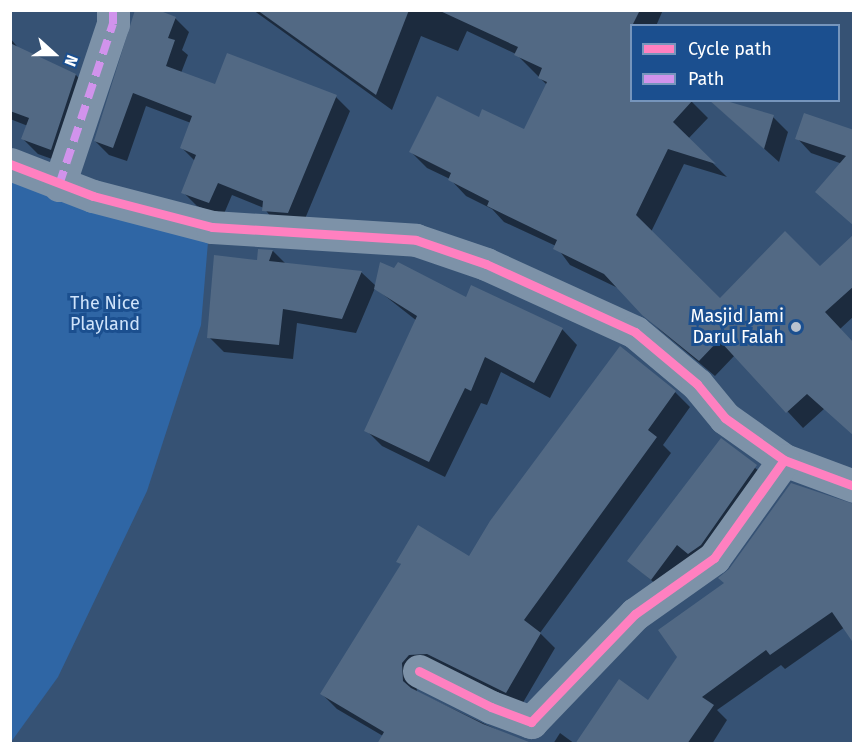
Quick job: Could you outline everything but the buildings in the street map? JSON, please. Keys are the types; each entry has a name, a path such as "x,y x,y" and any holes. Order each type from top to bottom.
{"street":[{"path":"59,184 113,24 113,10"},
{"path":"10,164 59,184 153,214 212,227 416,240 486,264 635,332 697,384 724,418 784,460 854,486"},
{"path":"419,671 491,707 531,722 635,614 714,558 784,460"}],"green space":[{"name":"The Nice Playland","path":"11,178 208,242 201,325 147,491 58,677 11,742"}],"marked path":[{"path":"59,185 113,24 113,10"}],"cycle path":[{"path":"10,164 93,196 212,227 416,240 486,264 635,332 697,384 725,418 784,460 854,486"},
{"path":"419,671 491,707 531,722 635,614 714,558 784,460"}],"place":[{"name":"Masjid Jami Darul Falah","path":"796,327"}]}
